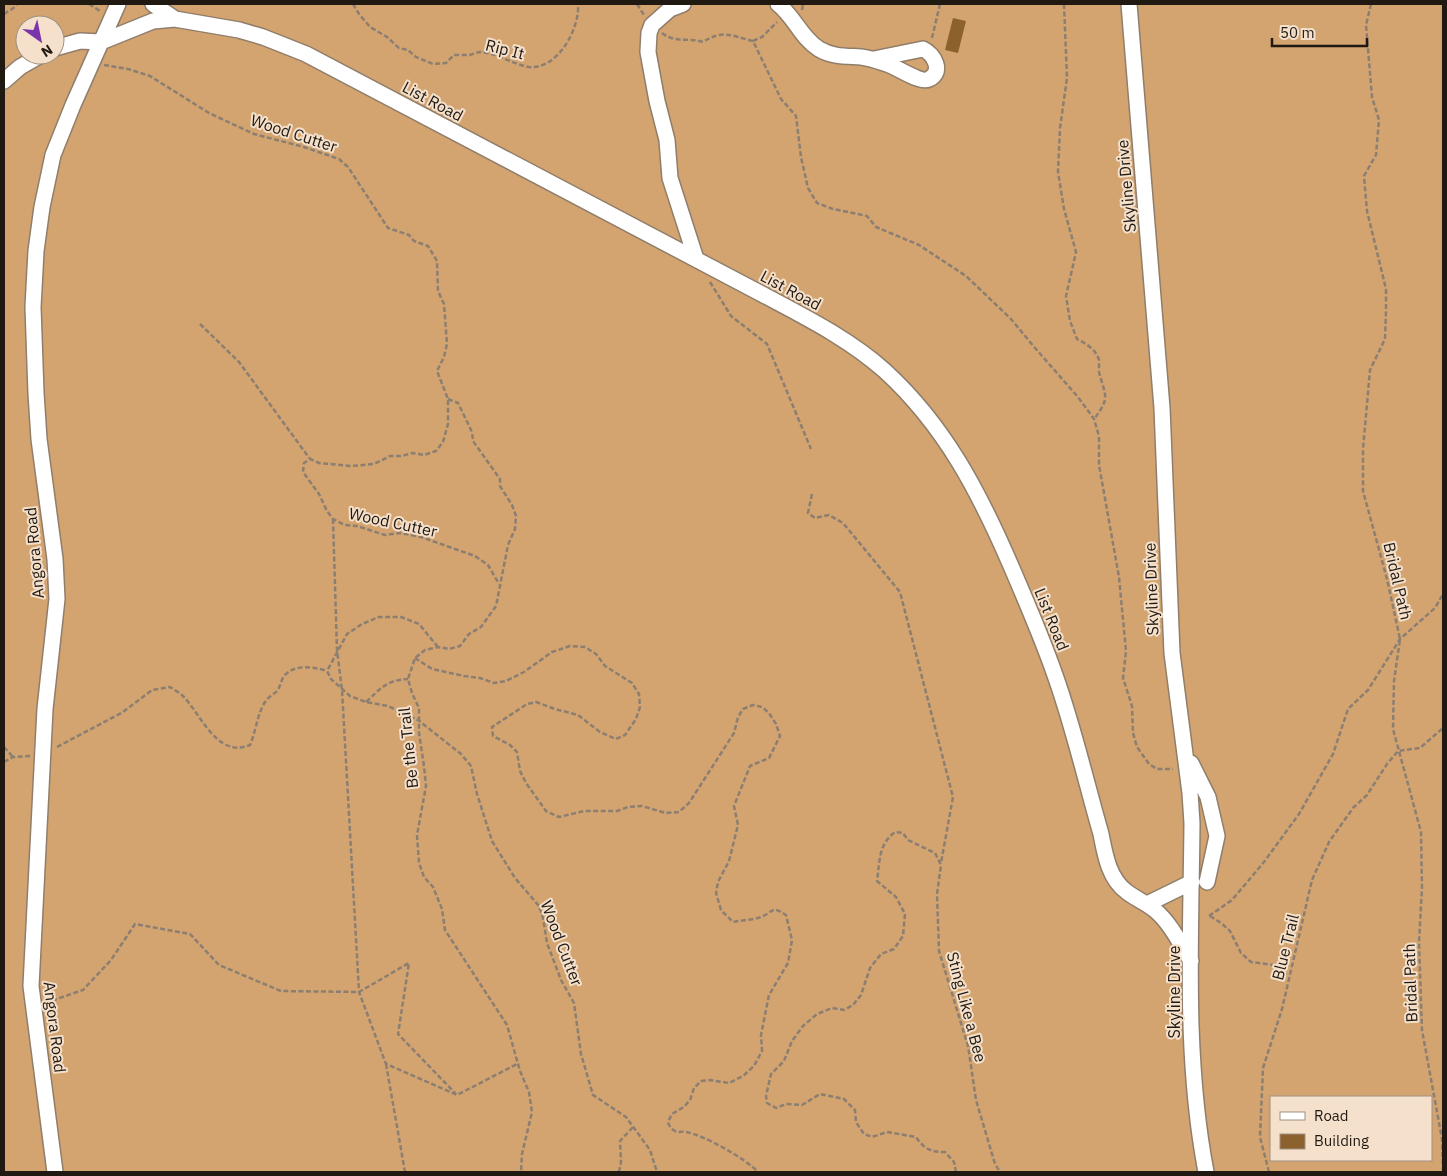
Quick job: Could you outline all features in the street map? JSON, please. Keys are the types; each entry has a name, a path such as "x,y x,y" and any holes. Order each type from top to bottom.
{"street":[{"name":"Angora Road","path":"55,1172 31,986 42,755 47,681 57,590 55,559 40,448 33,306 36,251 42,207 53,155 118,4"},
{"path":"153,4 175,19"},
{"path":"683,4 670,9 652,25 649,33 648,52 657,101 667,140 670,178 696,259"},
{"path":"778,4 806,38 820,50 840,56 874,59 893,65 922,80 932,78 936,70 936,64 929,52 923,49 874,59"},
{"name":"Skyline Drive","path":"1129,4 1162,408 1172,653 1191,808 1192,852 1200,882 1191,916 1190,1017 1195,1102 1206,1172"},
{"name":"List Road","path":"65,45 80,41 101,42 153,21 175,19 239,30 263,37 306,54 809,319 860,352 884,371 916,402 951,449 967,474 992,524 1057,680 1101,834 1105,855 1117,883 1157,912 1176,936 1191,962"},
{"path":"5,78 24,65"},
{"path":"1147,904 1200,882 1214,853 1218,836 1208,797 1184,750"},
{"path":"1192,852 1214,853"}],"path":[{"path":"4,14 17,4"},
{"name":"Rip It","path":"353,4 370,27 387,37 399,48 408,50 416,57 433,64 446,63 454,55 482,52 531,67 542,65 559,54 572,35 579,14 578,4"},
{"path":"929,52 940,4"},
{"path":"1064,4 1067,78 1060,128 1058,172 1064,209 1076,252 1066,296 1070,321 1076,339 1091,347 1098,358 1099,370 1106,390 1104,406 1094,419"},
{"name":"Bridal Path","path":"1371,4 1366,25 1372,97 1379,120 1376,154 1364,176 1367,211 1386,289 1386,311 1385,339 1370,370 1363,491 1387,579 1400,639 1393,729 1421,832 1422,888 1419,961 1422,1030 1442,1139 1443,1170"},
{"path":"652,25 667,37 686,41 695,39 703,42 713,35 726,34 753,41 781,99 796,116 800,157 808,188 817,203 832,209 867,216 876,227 920,245 966,276 1012,319 1078,397 1094,419 1098,436 1099,465 1119,577 1126,651 1123,678 1132,706 1133,732 1137,748 1149,764 1157,769 1187,769"},
{"name":"Wood Cutter","path":"94,58 106,67 128,69 150,76 209,113 254,134 304,147 339,159 348,167 388,228 409,235 414,241 428,246 437,261 438,291 444,304 447,344 444,357 437,371 448,399 448,424 443,442 436,451 424,455 412,453 402,456 390,456 374,464 351,466 319,463 310,460 304,463 303,472 334,519 346,525 357,526 385,535 400,532 421,537 475,556 488,565 499,584"},
{"path":"696,259 731,316 766,344 811,449"},
{"path":"200,324 239,362 310,460"},
{"path":"366,702 385,684 396,680 408,679 415,658 425,650 438,647 449,649 460,646 469,634 481,628 496,606 508,546 515,529 516,516 512,505 500,486 500,479 473,441 472,432 458,403 448,399"},
{"name":"Sting Like a Bee","path":"812,494 808,513 815,518 829,515 843,523 900,592 953,797 937,894 939,951 968,1046 976,1100 995,1164 1000,1172"},
{"path":"334,519 337,650 342,690 359,992 386,1064 405,1172"},
{"path":"1191,916 1210,916 1232,900 1264,862 1299,814 1334,754 1348,709 1368,690 1400,639 1435,608 1443,594"},
{"path":"4,762 13,757 42,755 123,712 152,690 170,687 182,696 210,733 227,746 241,749 250,745 255,734 258,715 267,699 277,690 285,674 295,669 312,667 327,671 346,634 379,617 401,617 419,624 438,647"},
{"path":"415,658 432,669 480,678 494,683 506,681 524,672 552,652 570,646 585,647 596,654 605,666 632,682 639,694 640,707 636,720 625,735 616,739 600,732 578,715 536,702 527,704 492,727 493,736 510,745 517,752 520,771 546,811 559,817 584,811 616,811 628,807 642,806 666,814 679,812 689,803 734,733 738,717 743,709 753,705 762,706 769,713 776,724 780,736 769,758 750,766 743,780 734,806 738,825 729,861 718,882 716,893 721,910 734,922 762,917 770,910 778,910 786,915 792,940 788,963 769,995 761,1035 762,1051 754,1066 743,1076 729,1083 710,1080 701,1081 694,1088 690,1100 684,1107 672,1114 668,1122 676,1132 686,1132 708,1140 751,1165 758,1172"},
{"name":"Wood Cutter","path":"327,671 331,679 350,696 366,702 388,706 418,720 462,754 471,766 477,794 492,841 515,878 539,906 547,944 561,980 574,1003 581,1054 593,1095 626,1117 650,1150 657,1172"},
{"name":"Be the Trail","path":"408,679 419,708 418,720 426,786 417,835 418,862 424,877 433,887 442,910 446,930 507,1024 518,1064 530,1092 532,1112 522,1154 521,1172"},
{"path":"1398,751 1420,748 1440,733 1443,728"},
{"path":"4,747 13,757"},
{"name":"Blue Trail","path":"1269,1172 1260,1137 1263,1068 1282,1009 1312,880 1329,842 1353,808 1367,795 1387,764 1398,751"},
{"path":"941,865 934,853 908,840 903,833 896,832 887,839 881,850 877,882 896,898 905,914 904,936 894,949 881,954 870,968 861,995 853,1005 844,1010 832,1008 817,1014 803,1026 792,1042 784,1061 771,1074 766,1096 767,1103 776,1108 786,1104 802,1105 820,1094 844,1099 855,1110 856,1122 864,1134 872,1137 887,1132 916,1137 923,1146 933,1152 945,1152 954,1162 956,1172"},
{"path":"1210,916 1230,931 1241,953 1251,962 1274,965 1288,977"},
{"path":"34,1007 83,990 111,960 135,924 190,934 219,966 281,991 359,992 409,963 398,1034 457,1095"},
{"path":"386,1064 457,1095"},
{"path":"457,1095 518,1064"},
{"path":"619,1172 621,1162 620,1142 633,1127"}],"shaded area":[{"path":"4,4 1443,4 1443,1172 4,1172"}],"building":[{"path":"953,18 966,21 958,53 945,50"}]}
